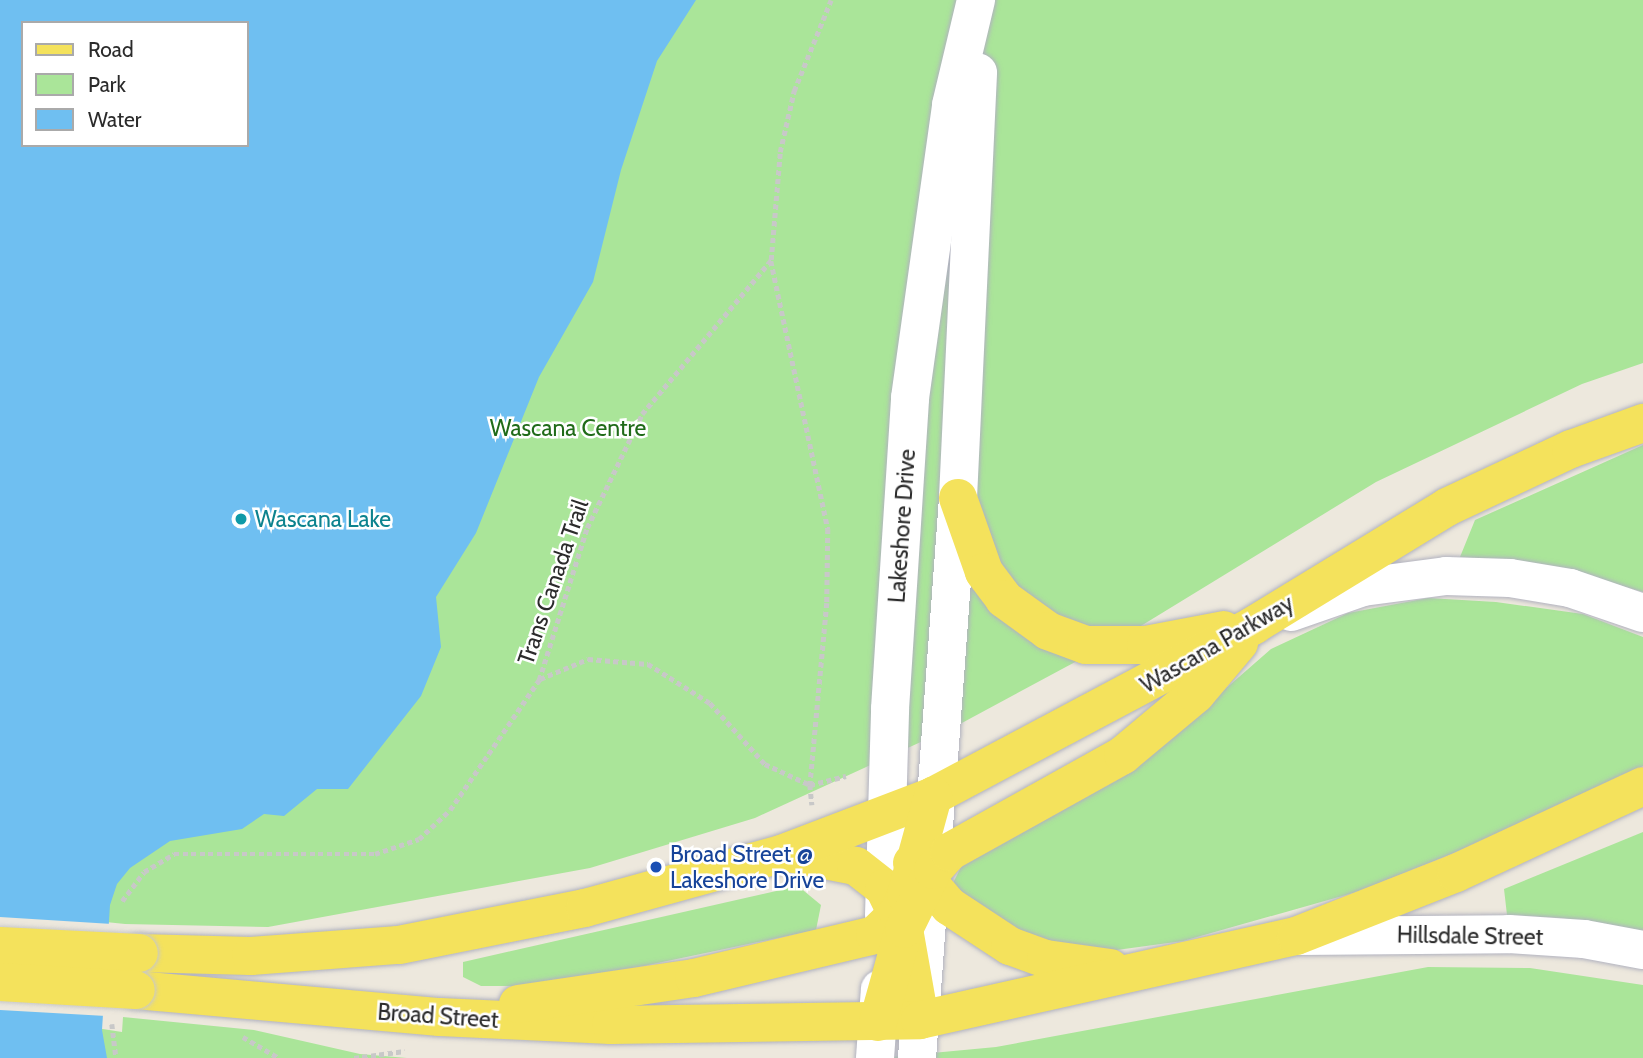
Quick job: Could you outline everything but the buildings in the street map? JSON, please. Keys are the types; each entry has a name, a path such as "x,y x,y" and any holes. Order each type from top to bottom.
{"main road":[{"name":"Wascana Parkway","path":"784,853 933,796 1254,625 1447,506 1571,449 1643,423"},
{"path":"958,498 984,572 1004,599 1048,631 1086,645 1146,645 1254,625"},
{"path":"440,1017 694,978 867,939 949,852 1123,755 1196,694 1254,625"},
{"path":"876,1040 920,1020 1296,936 1457,873 1643,786"},
{"path":"876,1040 902,902 933,796"},
{"path":"886,815 920,1020"},
{"path":"784,853 856,866 902,902 976,928 1010,946 1079,966 1148,969"},
{"name":"Broad Street","path":"0,982 137,972 251,956 400,945 585,908 784,853"},
{"name":"Broad Street","path":"0,946 137,972 440,1017 876,1040"}],"street":[{"name":"Lakeshore Drive","path":"933,796 958,498 979,0"},
{"name":"Lakeshore Drive","path":"886,815 910,398 951,105 979,0"},
{"path":"1254,625 1363,587 1446,576 1510,578 1570,588 1643,612"},
{"path":"902,902 920,1020 917,1058"},
{"name":"Hillsdale Street","path":"1296,936 1508,934 1584,939 1643,950"}],"path":[{"path":"812,807 810,785 827,603 828,529 771,260 780,152 794,91 831,0"},
{"name":"Trans Canada Trail","path":"122,901 144,872 174,854 359,855 419,839 450,810 539,680 587,528 642,414 771,260"},
{"path":"539,680 589,659 648,664 710,703 765,764 810,785 846,776"},
{"path":"112,1023 116,1058"},
{"path":"354,1058 416,1050"}],"green space":[{"name":"Wascana Centre","path":"0,0 1643,0 1643,363 1582,384 1376,482 1131,632 960,724 755,818 590,868 268,927 125,924 0,911"},
{"path":"1643,445 1643,592 1557,567 1460,557 1475,520"},
{"path":"1428,598 1496,602 1583,614 1643,637 1643,766 1535,820 1360,891 1183,941 1102,952 1038,949 951,887 966,857 1176,732 1271,649 1348,613"},
{"path":"1643,832 1643,933 1561,918 1507,915 1504,889"},
{"path":"798,886 821,905 816,930 548,986 481,986 463,977 463,962"},
{"path":"1428,967 1530,968 1643,985 1643,1058 879,1058 996,1047"},
{"path":"0,1013 122,1032 123,1017 254,1030 360,1054 407,1058 0,1058"}],"water":[{"name":"Wascana Lake","path":"0,0 696,0 657,61 621,170 593,282 539,377 476,533 436,597 441,647 421,696 348,789 317,789 284,816 264,814 242,829 170,841 130,868 117,884 110,905 102,1030 107,1058 0,1058"}],"pier":[{"path":"0,917 112,924 106,1016 0,1010"}],"place":[{"name":"Wascana Lake","path":"241,519"},
{"name":"Broad Street @ Lakeshore Drive","path":"656,867"}]}
